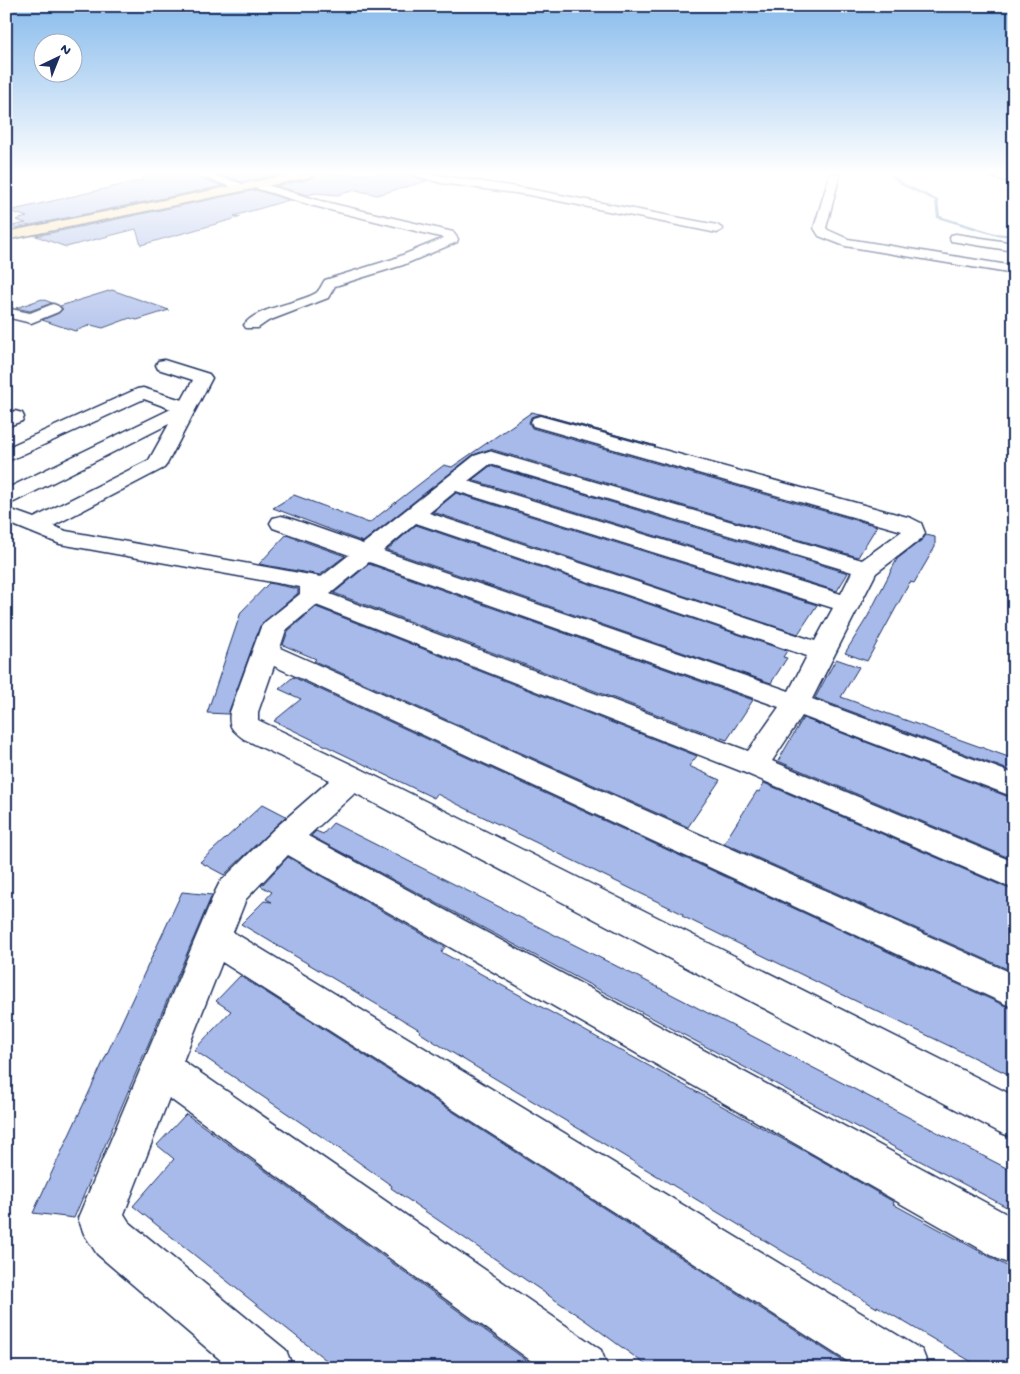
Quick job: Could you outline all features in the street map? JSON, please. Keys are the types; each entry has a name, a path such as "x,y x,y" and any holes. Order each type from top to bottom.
{"street":[{"path":"252,325 263,318 323,295 330,283 398,262 451,238"},
{"path":"832,238 861,245 1014,270"},
{"path":"957,238 1014,246"},
{"path":"6,312 31,318 53,309"},
{"path":"35,526 156,464 203,378 164,365"},
{"path":"6,456 143,393 187,408"},
{"path":"6,497 187,408"},
{"path":"540,422 894,520 913,528 914,533 866,569 796,703 754,766"},
{"path":"866,569 489,457 481,460 274,627 244,712 243,724 254,732 352,778 1014,1118"},
{"path":"453,483 847,604"},
{"path":"6,514 60,537 312,582 312,595"},
{"path":"413,515 822,652"},
{"path":"281,523 796,703 1014,786"},
{"path":"312,595 754,766 1014,876"},
{"path":"264,652 1014,992"},
{"path":"268,1368 113,1238 100,1218 232,892 285,838 352,778"},
{"path":"285,838 1014,1243"},
{"path":"213,938 904,1368"},
{"path":"160,1068 583,1368"}],"building":[{"path":"42,238 101,238 66,247"},
{"path":"139,238 166,238 141,245"},
{"path":"112,290 169,310 137,320 130,318 103,328 91,325 75,331 42,320 59,313 63,309 60,306"},
{"path":"42,299 52,303 30,311 16,308"},
{"path":"532,412 540,414 531,417 529,423 532,428 877,526 858,557 490,449 473,455 363,542 273,508 294,495 369,523 444,465 452,467"},
{"path":"490,466 848,573 837,591 472,480"},
{"path":"456,493 817,605 798,634 433,512"},
{"path":"416,525 787,651 783,657 787,658 771,683 387,550"},
{"path":"286,535 345,556 320,575 259,564"},
{"path":"926,535 935,537 935,547 914,583 910,582 867,661 845,653 868,616 897,559"},
{"path":"369,564 753,700 727,740 712,735 334,593"},
{"path":"269,583 298,589 298,593 260,626 228,714 207,713 241,612"},
{"path":"316,607 697,756 689,766 720,780 688,827 314,661 316,659 283,645 288,631"},
{"path":"836,659 859,667 841,697 1014,759 1014,772 815,698"},
{"path":"293,677 1014,1010 1014,1077 682,916 683,914 437,794 434,798 274,721 301,699 279,689"},
{"path":"803,718 1014,799 1014,860 778,761"},
{"path":"764,783 1014,891 1014,972 724,843"},
{"path":"263,804 286,816 224,875 200,862"},
{"path":"333,823 646,981 1014,1172 1014,1211 311,836 316,831 323,834"},
{"path":"288,857 445,947 441,952 808,1153 894,1202 893,1204 1014,1270 1014,1368 982,1368 877,1306 877,1308 436,1043 419,1032 420,1030 241,924 264,901 272,902 266,899 272,892 261,886"},
{"path":"182,892 212,895 74,1218 33,1213"},
{"path":"240,976 854,1368 650,1368 586,1321 391,1188 392,1186 350,1156 194,1050 231,1011 216,1001"},
{"path":"186,1114 537,1368 336,1368 133,1206 174,1159 157,1145"}]}
